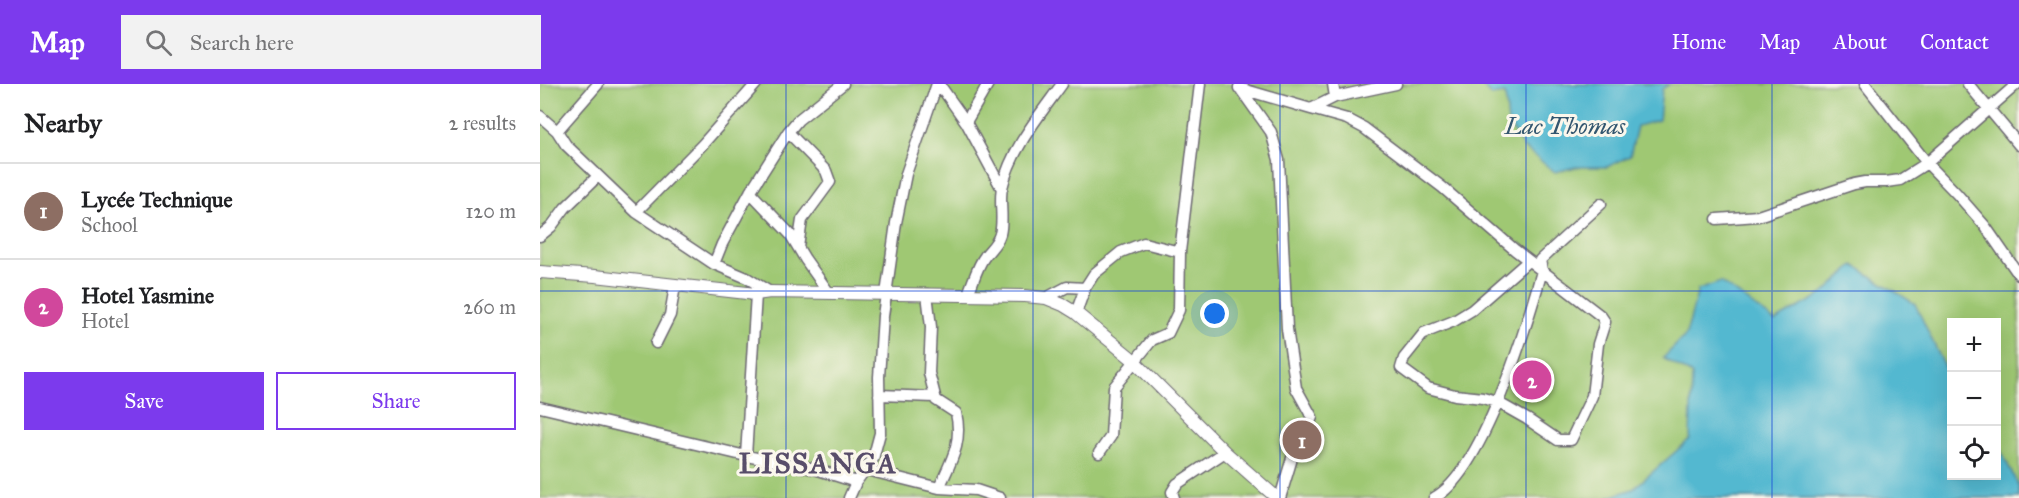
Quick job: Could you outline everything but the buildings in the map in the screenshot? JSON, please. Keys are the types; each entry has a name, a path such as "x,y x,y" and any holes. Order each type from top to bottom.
{"street":[{"path":"556,131 598,84"},
{"path":"636,212 702,145 756,84"},
{"path":"714,264 750,192 788,132 798,120 843,84"},
{"path":"938,84 966,122 1002,189"},
{"path":"849,498 856,482 873,459 880,433 880,359 885,294 896,223 906,174 938,84"},
{"path":"966,122 988,84"},
{"path":"968,294 984,256 992,251 1000,234 1002,189 1016,150 1062,84"},
{"path":"1099,453 1111,436 1114,387 1152,340 1168,333 1179,310 1180,252 1200,84"},
{"path":"1333,84 1335,97"},
{"path":"1311,109 1335,97 1396,84"},
{"path":"1865,84 1927,163 1985,226 2019,275"},
{"path":"1968,84 2019,145"},
{"path":"1717,219 1758,216 1854,184 1900,180 1927,163 2017,84"},
{"path":"1238,85 1347,119 1364,128 1457,200 1528,261 1598,313 1605,322 1598,344 1592,396 1570,440 1558,440 1497,402 1428,388 1401,368 1404,358 1424,333 1454,321 1472,310 1528,261"},
{"path":"540,272 756,294 770,292 968,294 1046,298 1076,313 1135,362 1225,452 1278,498 1293,455 1305,436 1312,417 1296,388 1287,329 1279,160 1271,132 1238,85"},
{"path":"540,116 556,131 566,145 636,212 714,264 747,278 770,292"},
{"path":"788,132 826,171 830,182 802,219 798,247"},
{"path":"540,236 598,176"},
{"path":"750,192 790,234 829,293"},
{"path":"1434,498 1449,488 1469,461 1497,402 1513,362 1542,271 1540,260 1601,204"},
{"path":"1076,313 1085,288 1094,274 1121,252 1140,244 1149,243 1180,252"},
{"path":"656,343 670,315 675,286"},
{"path":"1046,298 1060,289 1085,288"},
{"path":"746,456 756,294"},
{"path":"927,294 931,327 930,373 935,397 938,402 957,413 959,430 955,452 939,488"},
{"path":"879,395 935,397"},
{"path":"540,407 746,456 801,466 856,482"},
{"path":"1174,498 1172,492 1177,484 1225,452"},
{"path":"867,470 939,488 976,490 1000,498"}],"green space":[{"path":"540,84 2019,84 2019,498 540,498"}],"water":[{"name":"Lac Thomas","path":"1481,84 1670,84 1662,89 1659,120 1637,126 1630,156 1607,167 1576,167 1555,172 1523,147 1508,122 1505,94 1491,96"},
{"path":"1854,265 1915,304 1947,372 1947,480 2001,480 2001,451 2019,487 2019,498 1606,498 1633,489 1690,439 1692,375 1663,358 1686,335 1698,290 1721,282 1775,321 1823,294"}],"place":[{"name":"Hotel Yasmine","path":"1532,380"},
{"name":"Lycée Technique","path":"1302,440"}],"district":[{"name":"LISSANGA","path":"818,463"}]}
